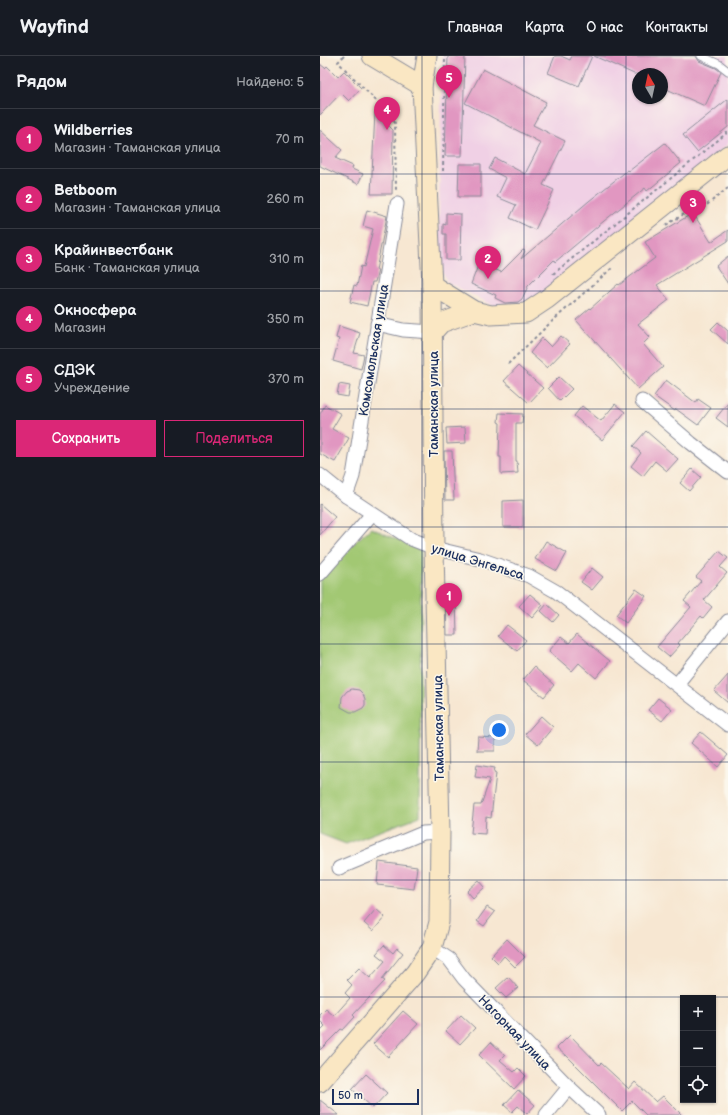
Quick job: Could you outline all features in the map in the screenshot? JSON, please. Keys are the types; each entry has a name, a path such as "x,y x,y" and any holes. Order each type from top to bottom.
{"street":[{"path":"372,56 422,86"},
{"path":"427,56 422,86 432,285 474,311 491,315 526,313 728,155"},
{"name":"Комсомольская улица","path":"346,496 353,476 397,204"},
{"name":"Таманская улица","path":"320,1082 415,973 432,948 439,922 440,832 434,548 432,285"},
{"name":"Таманская улица","path":"433,332 441,323 474,311"},
{"path":"377,324 404,330 433,332"},
{"path":"642,401 728,472"},
{"name":"улица Энгельса","path":"320,474 346,496 411,539 434,548 480,559 530,576 557,592 728,725"},
{"path":"320,574 372,514"},
{"path":"677,684 728,620"},
{"path":"339,868 423,833 440,832"},
{"name":"Нагорная улица","path":"432,948 449,959 464,979 569,1087 599,1115"},
{"path":"546,1115 569,1087"}],"lane":[{"path":"701,56 719,64 728,71"}],"path":[{"path":"344,56 338,62 391,116 395,123 397,204"},
{"path":"442,177 445,56"},
{"path":"548,277 728,132"},
{"path":"662,228 691,210 698,212 728,188"},
{"path":"508,364 547,326 617,264"}],"shaded area":[{"path":"442,56 728,56 728,144 525,308 502,310 447,282 438,262"}],"green space":[{"path":"371,528 421,550 420,816 346,844 320,834 320,579 344,552"}],"building":[{"path":"448,56 465,56 462,156 445,156"},
{"path":"555,56 561,56 570,60 572,56 592,56 579,86 548,73"},
{"path":"594,56 696,56 699,61 716,68 721,72 705,106 668,90 668,68 632,68 632,73"},
{"path":"320,64 325,68 327,66 338,77 344,71 361,88 349,101 341,93 320,115"},
{"path":"483,69 546,102 533,125 565,141 543,185 554,190 535,230 510,218 516,205 497,197 506,178 489,169 495,158 525,174 541,143 465,103"},
{"path":"728,99 728,127 697,152 683,135"},
{"path":"375,112 393,130 392,194 371,194"},
{"path":"320,130 342,150 335,158 353,166 352,169 363,174 358,184 320,166"},
{"path":"665,143 681,163 647,191 645,188 555,262 554,260 528,286 522,299 518,302 505,303 495,298 496,295 471,284 479,263 501,272 523,250 525,251 521,259 589,201"},
{"path":"459,164 481,164 481,197 458,197"},
{"path":"367,210 387,216 376,270 378,270 375,282 372,282 367,306 350,302 354,285 357,286 361,266 364,267 373,229 363,226"},
{"path":"446,213 461,214 460,260 446,260 446,234 443,234 443,224 446,225"},
{"path":"693,213 711,242 728,230 728,241 657,285 669,300 638,324 650,337 643,344 663,367 638,389 576,320 618,284 619,285 655,258 645,242"},
{"path":"728,256 728,284 716,266"},
{"path":"718,322 728,331 728,344 711,329"},
{"path":"339,326 360,333 354,353 364,355 361,369 333,361 339,339 336,338"},
{"path":"561,336 570,344 547,368 530,353 542,338 551,347"},
{"path":"518,366 543,388 529,403 504,381"},
{"path":"559,377 572,389 560,401 548,388"},
{"path":"666,380 696,403 698,399 711,408 698,425 676,409 675,411 654,396"},
{"path":"339,384 350,386 348,397 337,395"},
{"path":"728,403 728,427 716,418"},
{"path":"615,404 625,412 602,440 574,416 582,406 601,421"},
{"path":"325,405 341,414 332,429 349,438 335,462 320,454 320,414"},
{"path":"499,413 523,414 522,423 516,423 516,461 518,473 501,474 501,457 499,457"},
{"path":"465,427 466,443 447,444 446,428"},
{"path":"646,431 678,459 667,471 655,461 643,476 631,466 641,453 633,446"},
{"path":"444,451 452,451 454,500 445,500"},
{"path":"692,469 701,477 689,491 680,483"},
{"path":"523,500 523,527 503,527 503,501"},
{"path":"320,504 335,517 320,535"},
{"path":"546,541 567,553 557,571 535,559"},
{"path":"719,551 728,558 720,567 727,573 704,600 712,607 703,618 701,616 678,643 680,645 669,657 657,647 691,607 684,601 701,581 696,577"},
{"path":"592,568 603,577 592,590 581,582"},
{"path":"636,589 646,596 626,623 616,615"},
{"path":"530,594 543,605 532,618 519,606"},
{"path":"446,597 456,597 457,635 447,635"},
{"path":"547,604 559,615 553,622 541,611"},
{"path":"507,625 526,640 517,651 498,636"},
{"path":"577,634 610,661 596,678 579,663 572,671 549,651 561,637 569,643"},
{"path":"534,667 554,685 544,697 523,680"},
{"path":"728,675 728,703 714,691"},
{"path":"352,689 359,690 365,699 365,705 363,708 355,712 350,712 341,707 342,697 347,691"},
{"path":"658,698 672,709 662,721 648,710"},
{"path":"541,716 553,727 538,745 525,734"},
{"path":"701,732 728,755 718,767 691,743"},
{"path":"478,737 495,738 495,751 477,751"},
{"path":"477,765 495,768 494,772 496,773 491,818 486,817 485,834 471,833 474,805 481,805 490,779 475,777"},
{"path":"379,862 417,867 414,889 377,885"},
{"path":"479,880 485,887 473,898 467,891"},
{"path":"487,907 495,912 484,926 477,921"},
{"path":"376,909 385,917 373,931 364,923"},
{"path":"507,939 525,957 515,967 504,956 498,963 491,956"},
{"path":"384,945 393,953 397,948 403,953 382,979 385,981 353,1015 355,1017 343,1030 341,1029 320,1050 320,1031 325,1026 320,1021 320,1015 326,1009 334,1016 350,998 345,993 352,985 347,980 359,968 370,978 385,961 376,954"},
{"path":"508,977 518,988 506,998 496,988"},
{"path":"403,1011 418,1024 388,1057 373,1044"},
{"path":"461,1015 475,1028 460,1044 446,1031"},
{"path":"570,1035 599,1065 601,1063 629,1089 635,1082 656,1102 663,1096 682,1115 646,1115 632,1101 622,1111 566,1055 557,1048"},
{"path":"491,1042 505,1055 500,1060 514,1072 518,1068 526,1076 514,1089 479,1055"},
{"path":"366,1074 387,1093 373,1108 352,1089"},
{"path":"518,1090 535,1105 527,1114 518,1106 512,1112 504,1105"},
{"path":"320,1100 339,1115 320,1115"}],"place":[{"name":"СДЭК","path":"449,98"},
{"name":"Окносфера","path":"387,130"},
{"name":"Крайинвестбанк","path":"693,223"},
{"name":"Betboom","path":"488,279"},
{"name":"Wildberries","path":"449,616"}]}
